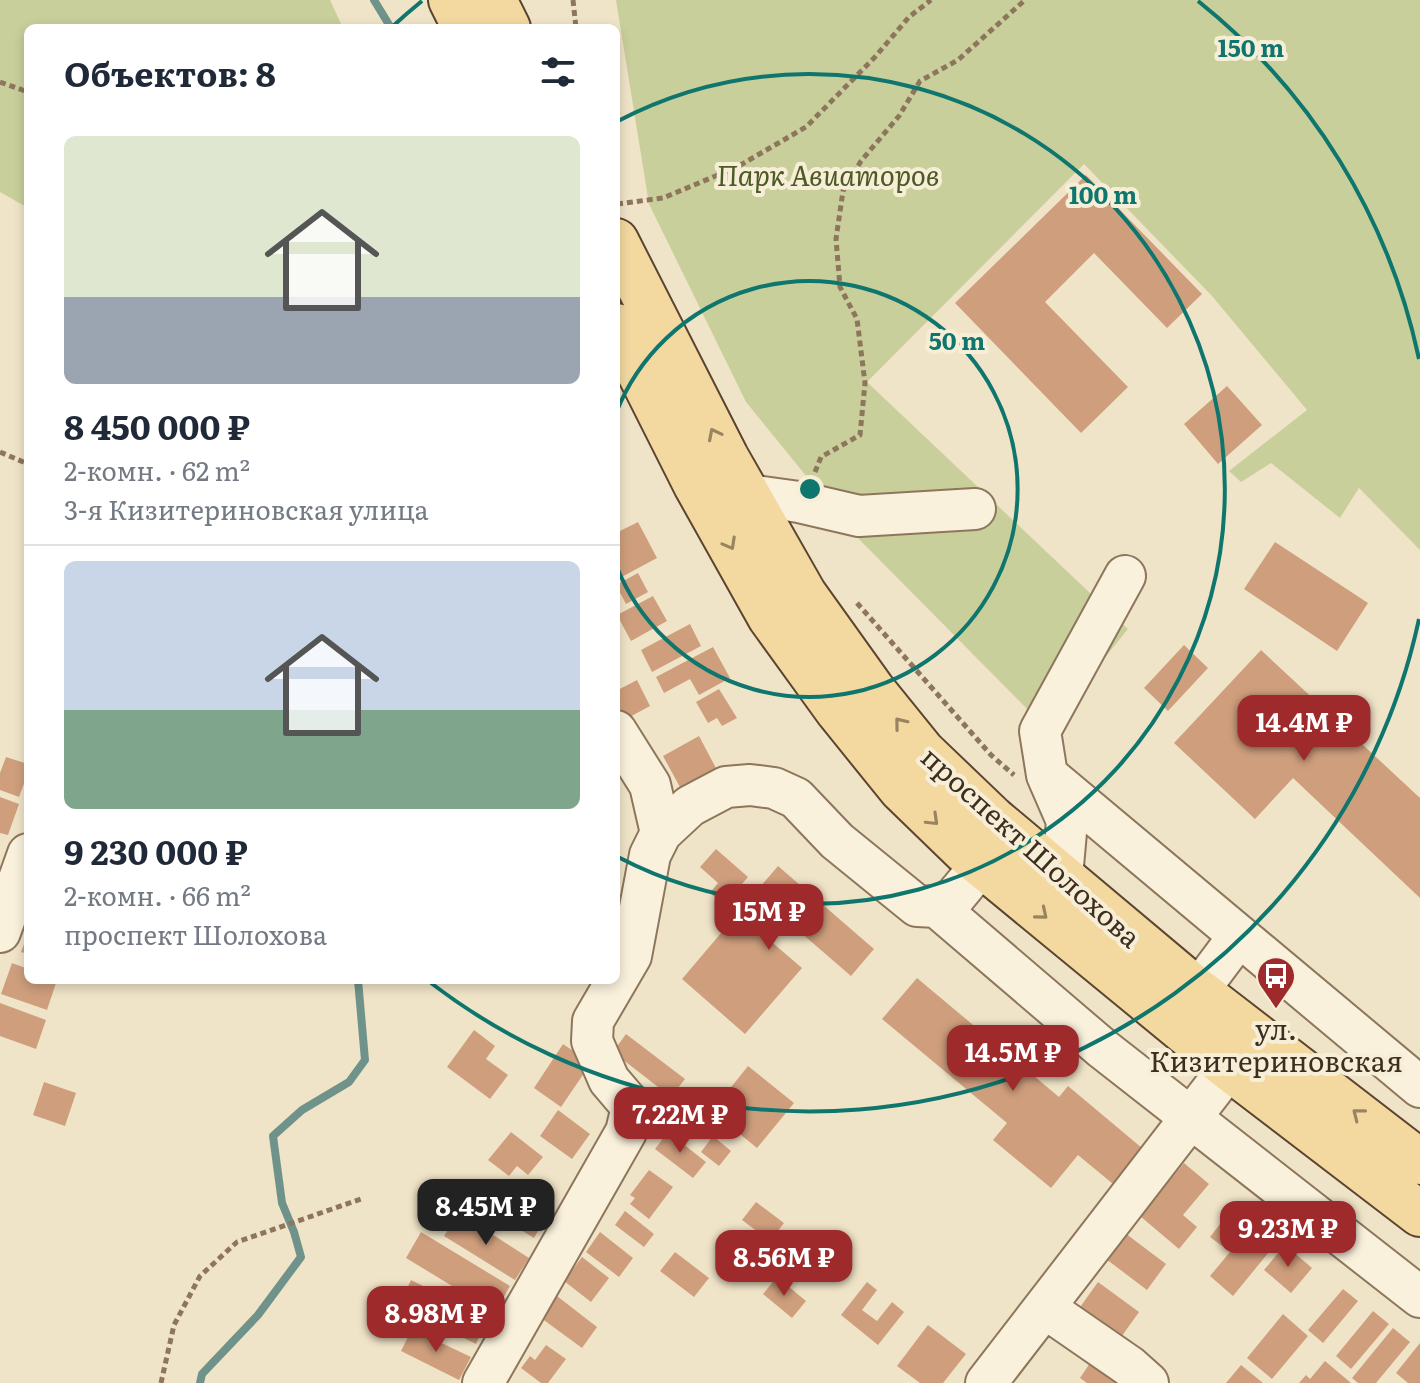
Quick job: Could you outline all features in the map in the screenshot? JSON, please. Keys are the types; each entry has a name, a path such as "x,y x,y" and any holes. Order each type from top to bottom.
{"main road":[{"path":"451,0 463,24"},
{"path":"494,0 506,24"},
{"name":"проспект Шолохова","path":"620,249 748,495 804,594 914,742 993,819 1198,991 1420,1162"},
{"name":"проспект Шолохова","path":"620,334 696,485 770,617 838,711 901,789 965,851 1229,1068 1420,1214"}],"street":[{"path":"748,495 799,502 859,516 975,509"},
{"path":"1062,877 1067,821 1035,779 1040,731 1125,576"},
{"path":"620,737 650,785 661,833"},
{"path":"1035,779 1239,936 1420,1087"},
{"path":"620,975 631,956 650,855 661,833 690,806 726,787 750,785 774,788 796,798 837,841 917,906 937,907 954,898 982,864"},
{"path":"0,932 24,865"},
{"path":"937,907 1103,1049 1420,1297"},
{"path":"1198,991 1239,936"},
{"path":"483,1383 626,1132 632,1107 609,1080 592,1041 593,1021 615,984"},
{"path":"986,1383 1229,1068"},
{"path":"1045,1308 1129,1366 1148,1383"}],"path":[{"path":"573,0 576,24"},
{"path":"620,203 663,198 737,167 806,127 875,57 909,17 931,0"},
{"path":"799,502 806,495 821,457 860,435 865,383 857,319 840,287 836,239 843,191 861,161 899,116 920,81 958,60 1025,0"},
{"path":"0,82 24,91"},
{"path":"0,452 24,462"},
{"path":"856,601 991,755 1035,779"},
{"path":"161,1383 174,1325 200,1276 237,1242 364,1198"}],"green space":[{"path":"0,0 330,0 341,24 24,24 24,206 0,192"},
{"name":"Парк Авиаторов","path":"616,0 1420,0 1420,550 1359,488 1340,518 1271,463 1241,482 1229,471 1307,410 1212,296 1084,164 867,382 1128,629 1047,729 851,531 746,402 649,204"}],"building":[{"path":"1086,175 1202,294 1167,328 1094,253 1045,302 1128,387 1081,433 955,303"},
{"path":"1227,386 1262,425 1218,464 1184,424"},
{"path":"638,522 657,558 620,578 620,531"},
{"path":"1275,542 1368,603 1337,651 1244,589"},
{"path":"638,573 648,592 626,604 620,593 620,583"},
{"path":"653,596 667,621 631,641 620,621 620,613"},
{"path":"690,624 701,646 652,672 641,650"},
{"path":"1184,645 1208,668 1168,711 1144,688"},
{"path":"713,647 730,678 699,695 690,679 664,693 656,677"},
{"path":"1261,650 1420,798 1420,898 1293,778 1255,819 1174,743"},
{"path":"637,680 650,706 626,719 620,708 620,689"},
{"path":"719,689 737,718 722,726 717,718 708,723 696,702"},
{"path":"699,736 717,770 681,789 663,756"},
{"path":"6,757 24,763 24,784 19,797 0,790 0,773"},
{"path":"0,797 19,804 8,835 0,833"},
{"path":"716,849 748,877 724,905 710,893 718,883 700,867"},
{"path":"778,866 874,949 851,976 771,907 754,927 802,968 745,1034 682,979"},
{"path":"12,963 24,968 24,984 56,984 47,1010 1,994"},
{"path":"917,978 1059,1097 1068,1086 1142,1148 1113,1184 1078,1155 1051,1188 993,1140 1007,1123 882,1019"},
{"path":"0,1003 46,1020 36,1049 0,1036"},
{"path":"474,1030 495,1046 486,1059 508,1075 490,1099 447,1067"},
{"path":"626,1034 685,1079 671,1097 613,1052"},
{"path":"563,1044 591,1063 561,1107 534,1088"},
{"path":"748,1066 794,1103 757,1148 712,1111"},
{"path":"44,1082 76,1093 65,1126 33,1115"},
{"path":"558,1110 590,1134 572,1159 540,1136"},
{"path":"511,1132 543,1157 528,1175 517,1166 509,1176 488,1160"},
{"path":"668,1132 706,1162 693,1178 655,1149"},
{"path":"713,1136 731,1151 719,1166 701,1152"},
{"path":"1184,1163 1209,1184 1183,1215 1197,1227 1179,1249 1140,1216"},
{"path":"649,1170 673,1187 649,1219 630,1204 635,1198 630,1195"},
{"path":"491,1184 545,1218 534,1238 479,1204"},
{"path":"756,1202 784,1223 770,1241 742,1220"},
{"path":"625,1211 654,1234 644,1247 615,1225"},
{"path":"459,1213 529,1258 515,1280 444,1236"},
{"path":"1224,1219 1236,1229 1222,1246 1210,1237"},
{"path":"1255,1222 1278,1241 1233,1296 1210,1276"},
{"path":"421,1232 510,1286 495,1312 406,1258"},
{"path":"600,1232 633,1258 619,1277 586,1252"},
{"path":"1125,1233 1166,1264 1147,1290 1106,1259"},
{"path":"1285,1245 1312,1268 1291,1293 1264,1270"},
{"path":"675,1252 709,1278 694,1297 660,1271"},
{"path":"582,1257 609,1278 591,1302 564,1281"},
{"path":"777,1277 806,1301 792,1318 763,1294"},
{"path":"411,1280 488,1318 476,1344 399,1306"},
{"path":"867,1282 877,1290 862,1310 877,1321 892,1302 904,1312 878,1345 841,1315"},
{"path":"1098,1282 1139,1312 1119,1340 1078,1310"},
{"path":"1343,1289 1358,1301 1323,1343 1308,1330"},
{"path":"557,1296 597,1327 582,1348 541,1318"},
{"path":"381,1303 411,1315 403,1333 374,1321"},
{"path":"1373,1311 1389,1324 1351,1369 1336,1356"},
{"path":"1283,1314 1308,1336 1272,1379 1247,1358"},
{"path":"928,1325 966,1354 943,1383 920,1383 897,1366"},
{"path":"1393,1328 1410,1342 1376,1383 1358,1383 1352,1378"},
{"path":"412,1329 471,1357 459,1380 401,1351"},
{"path":"1420,1343 1420,1383 1408,1383 1396,1373"},
{"path":"546,1345 566,1359 548,1383 541,1383 521,1368 530,1356 535,1360"},
{"path":"1094,1357 1129,1383 1087,1383 1080,1378"},
{"path":"1325,1361 1351,1383 1299,1383 1306,1375 1310,1379"},
{"path":"1241,1365 1263,1383 1226,1383"}],"waterway":[{"path":"374,0 389,24"},
{"path":"200,1383 202,1374 258,1315 301,1257 282,1203 273,1136 302,1110 349,1082 365,1060 358,984"}],"place":[{"name":"ул. Кизитериновская","path":"1276,1010"}]}
